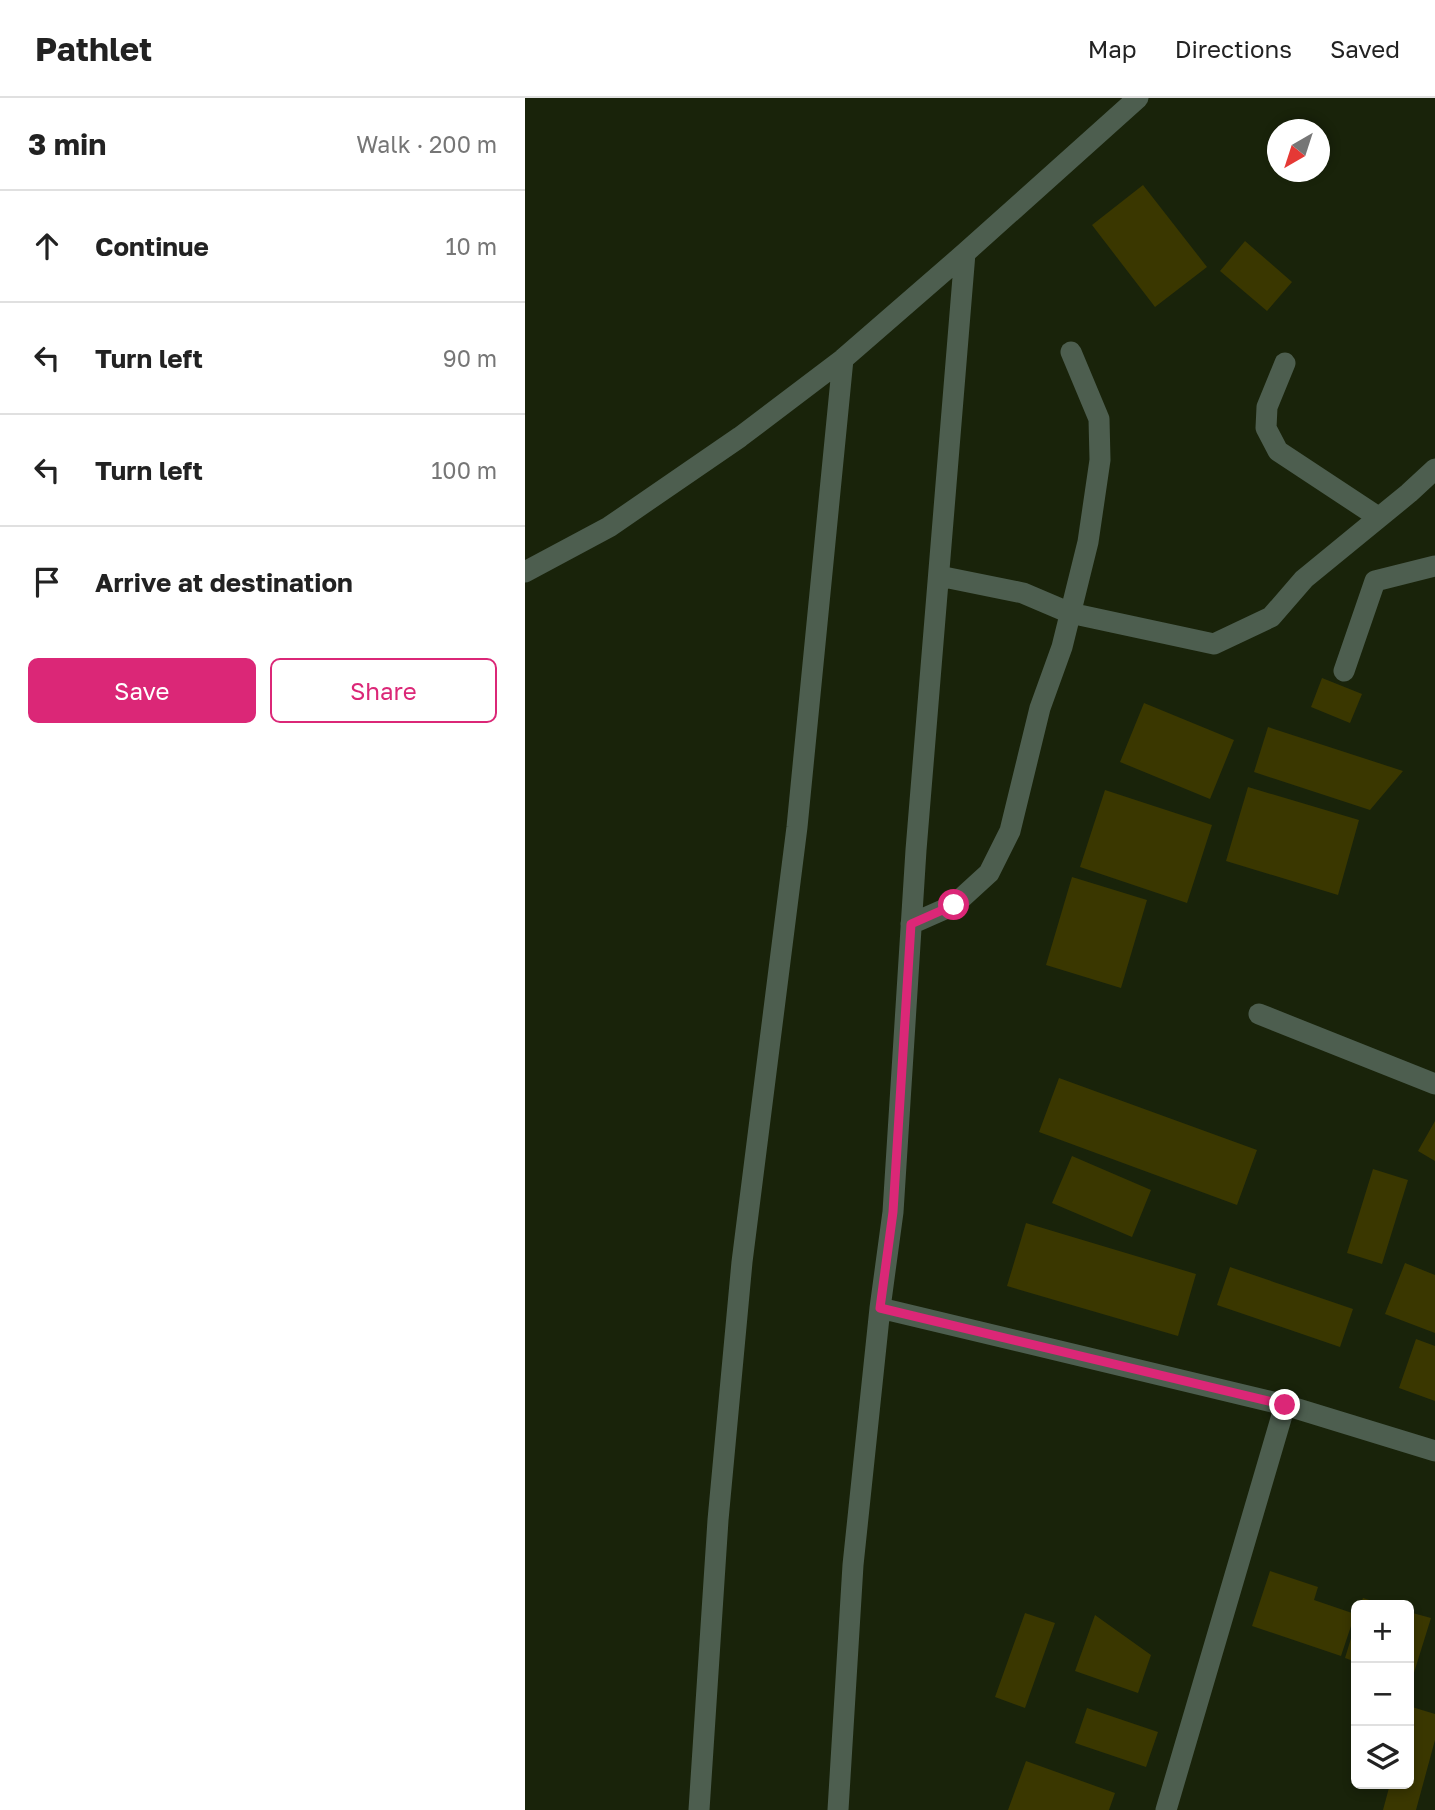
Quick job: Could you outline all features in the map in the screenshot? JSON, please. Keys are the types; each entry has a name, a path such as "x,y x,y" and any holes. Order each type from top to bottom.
{"street":[{"path":"525,572 609,527 740,437 843,359 1138,98"},
{"path":"838,1810 853,1565 880,1308 893,1212 911,924 965,253"},
{"path":"911,924 954,905 989,873 1010,831 1040,708 1062,647 1088,542 1100,460 1099,419 1072,352"},
{"path":"699,1810 718,1520 739,1290 797,827 843,359"},
{"path":"1285,363 1267,407 1266,428 1278,451 1378,517"},
{"path":"939,576 1023,593 1070,613 1214,644 1271,617 1304,579 1409,493 1435,468"},
{"path":"1343,671 1375,581 1435,566"},
{"path":"1259,1014 1435,1084"},
{"path":"880,1308 1285,1405 1435,1451"},
{"path":"1165,1810 1285,1405"}],"building":[{"path":"1143,185 1207,267 1155,307 1092,225"},
{"path":"1245,241 1292,282 1267,311 1220,271"},
{"path":"1322,678 1362,694 1350,723 1311,707"},
{"path":"1144,703 1234,740 1210,799 1120,762"},
{"path":"1268,727 1403,771 1370,810 1254,772"},
{"path":"1248,787 1359,820 1338,895 1226,861"},
{"path":"1105,790 1212,825 1187,903 1080,867"},
{"path":"1072,877 1147,900 1121,988 1046,965"},
{"path":"1059,1078 1257,1150 1237,1205 1039,1132"},
{"path":"1435,1121 1435,1161 1418,1151"},
{"path":"1072,1156 1151,1190 1132,1237 1052,1203"},
{"path":"1373,1169 1408,1180 1382,1264 1347,1253"},
{"path":"1026,1223 1196,1274 1178,1336 1007,1286"},
{"path":"1405,1263 1435,1275 1435,1333 1385,1314"},
{"path":"1230,1267 1353,1309 1340,1347 1217,1305"},
{"path":"1416,1339 1435,1346 1435,1401 1399,1388"},
{"path":"1270,1571 1318,1587 1314,1600 1351,1613 1351,1626 1341,1656 1252,1626"},
{"path":"1025,1613 1055,1623 1025,1708 995,1697"},
{"path":"1414,1613 1431,1618 1414,1673"},
{"path":"1095,1615 1151,1655 1138,1693 1075,1671"},
{"path":"1351,1638 1351,1660 1345,1658"},
{"path":"1087,1708 1158,1732 1146,1767 1075,1743"},
{"path":"1414,1708 1435,1714 1435,1740 1416,1810 1383,1810 1389,1789 1414,1789"},
{"path":"1026,1761 1115,1793 1109,1810 1008,1810"}],"route":[{"path":"954,905 911,924 893,1212 880,1308 1285,1405"}]}
